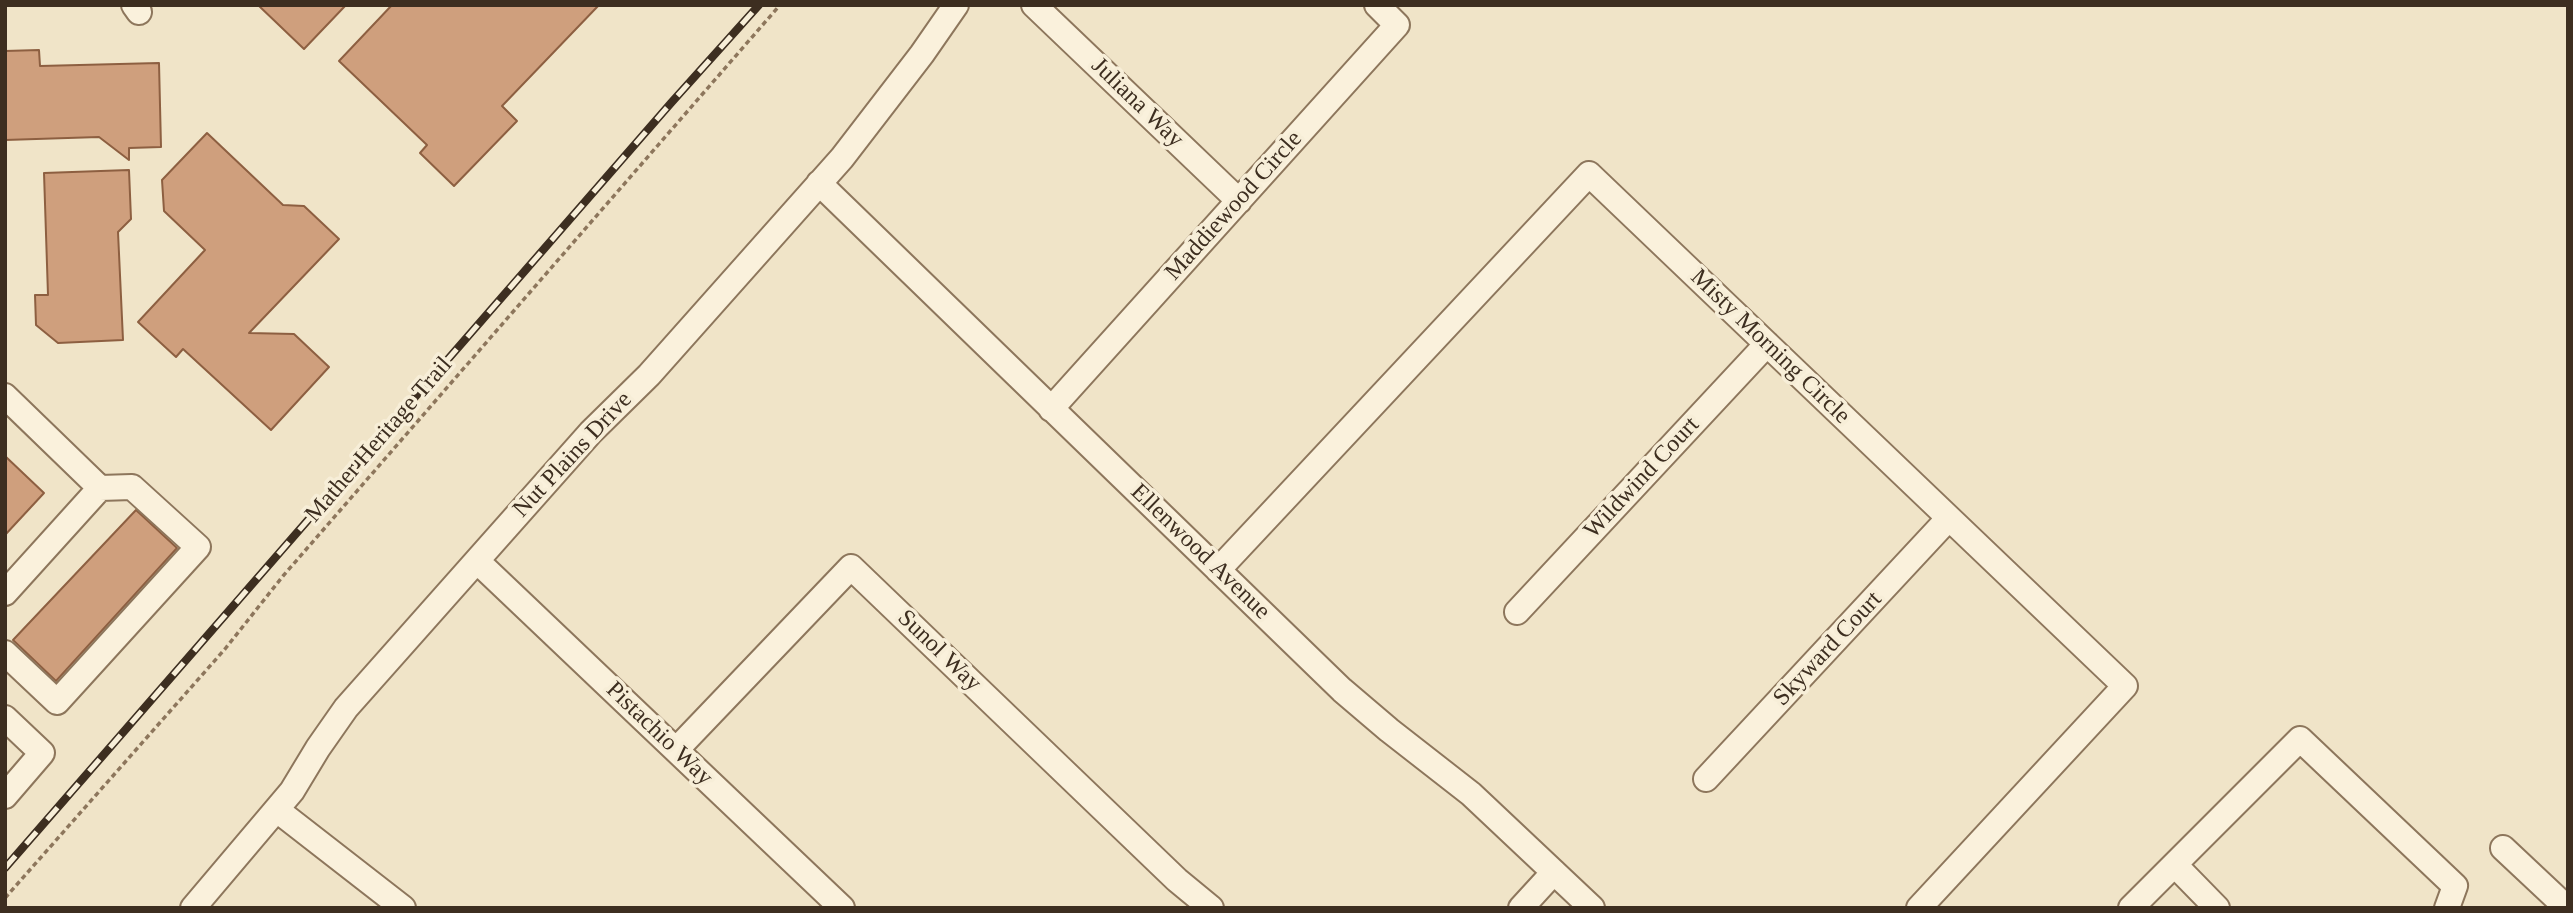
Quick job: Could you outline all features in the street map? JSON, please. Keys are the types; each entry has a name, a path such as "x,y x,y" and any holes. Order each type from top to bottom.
{"street":[{"name":"Nut Plains Drive","path":"194,908 277,810 346,708 591,432 649,375 819,183 922,54 956,5"},
{"name":"Juliana Way","path":"1034,5 1239,201"},
{"name":"Maddiewood Circle","path":"1051,409 1397,25 1377,5"},
{"name":"Misty Morning Circle","path":"1218,570 1589,174 2125,686 1919,908"},
{"name":"Ellenwood Avenue","path":"819,183 1342,690 1471,794 1592,908"},
{"name":"Wildwind Court","path":"1517,612 1767,344"},
{"path":"5,653 57,702 198,547 132,487 100,488 10,410"},
{"path":"5,593 100,488"},
{"name":"Skyward Court","path":"1706,779 1949,518"},
{"name":"Pistachio Way","path":"477,561 842,908"},
{"name":"Sunol Way","path":"676,750 851,567 1177,880 1211,908"},
{"path":"5,718 42,754 5,796"},
{"path":"2131,908 2300,738 2455,886 2447,908"},
{"path":"277,810 403,908"},
{"path":"2503,848 2567,908"},
{"path":"2175,864 2217,908"},
{"path":"1521,908 1555,872"}],"path":[{"name":"Mather Heritage Trail","path":"5,898 225,649 284,576 780,5"}],"building":[{"path":"258,5 346,5 304,49"},
{"path":"392,5 599,5 502,106 517,121 454,186 420,153 427,145 339,61"},
{"path":"39,50 40,66 159,63 161,147 129,148 129,160 99,137 5,140 5,51"},
{"path":"207,133 283,205 304,206 339,239 249,333 294,334 329,367 271,430 183,349 176,357 138,322 205,250 164,211 162,180"},
{"path":"129,170 131,219 118,232 123,340 58,343 36,325 35,295 48,295 44,173"},
{"path":"5,456 44,493 5,535"},
{"path":"136,510 177,548 56,681 13,640"}],"railway":[{"path":"5,868 759,5"}]}
